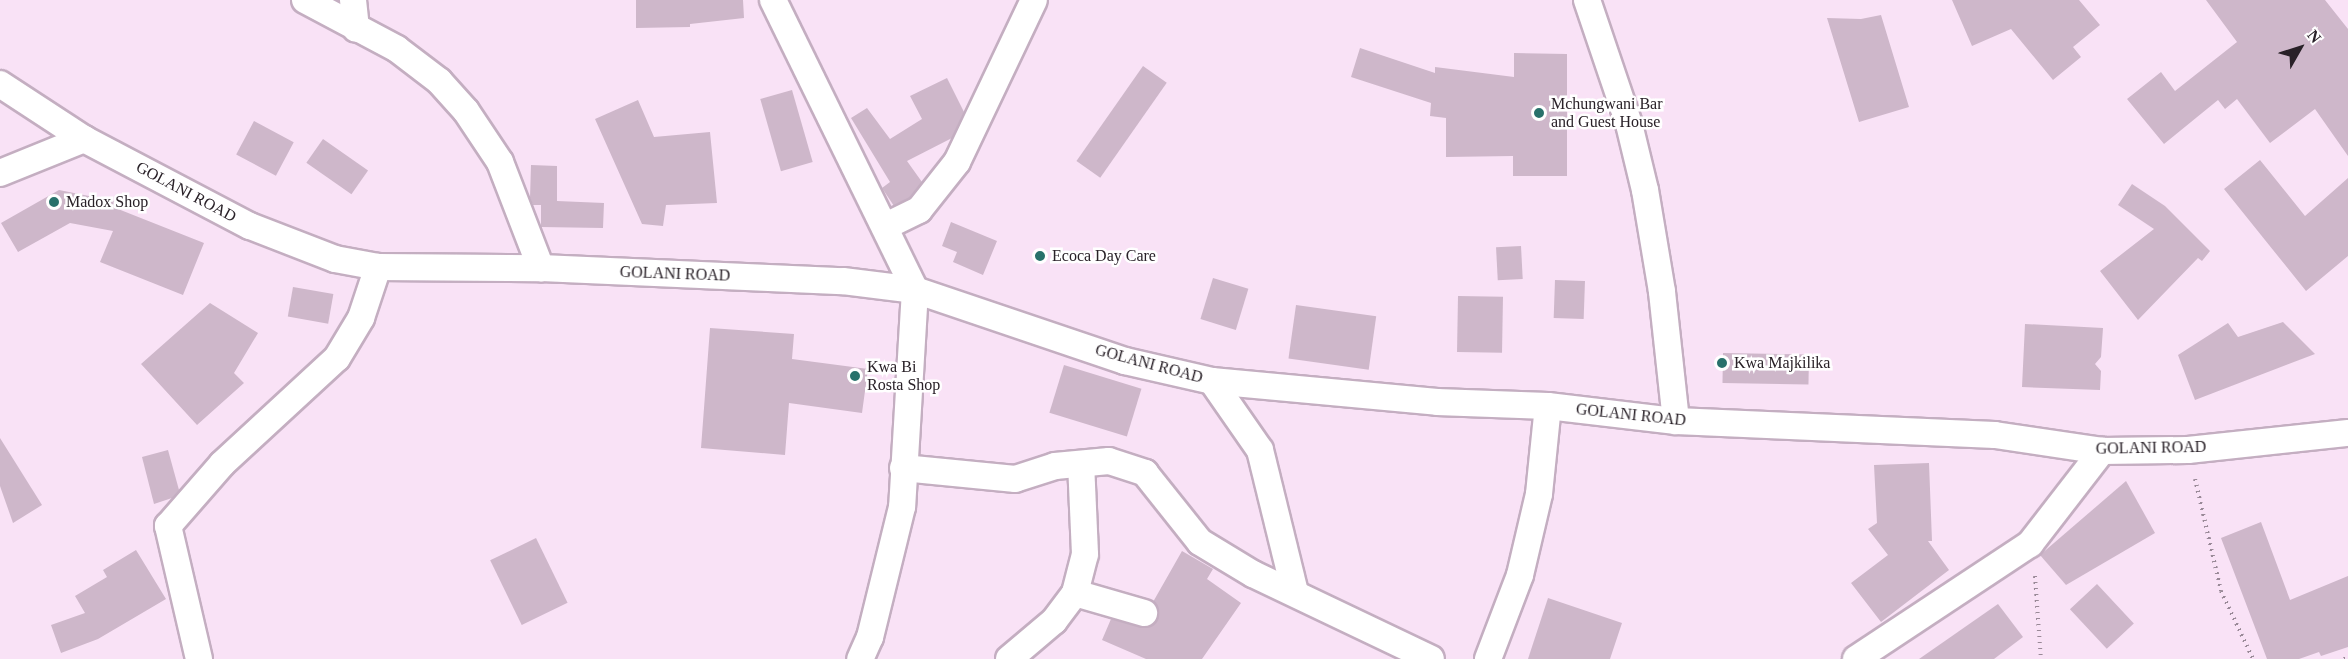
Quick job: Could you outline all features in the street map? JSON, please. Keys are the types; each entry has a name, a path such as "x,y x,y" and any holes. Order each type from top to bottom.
{"street":[{"path":"305,0 397,49 439,81 466,111 500,162 541,268"},
{"path":"353,0 356,29"},
{"path":"773,0 886,226 915,290 902,507 864,658"},
{"path":"886,226 918,210 957,162 1034,0"},
{"path":"1587,0 1629,124 1645,190 1662,292 1676,421"},
{"name":"GOLANI ROAD","path":"0,84 84,139 250,226 335,259 378,267 541,268 843,280 915,290 1125,361 1212,381 1437,402 1548,406 1676,421 1995,435 2102,451 2188,450 2348,433"},
{"path":"0,173 84,139"},
{"path":"200,659 168,526 222,464 337,357 361,318 378,267"},
{"path":"1212,381 1260,450 1295,593"},
{"path":"1488,659 1520,576 1539,494 1548,406"},
{"path":"1856,659 2030,544 2102,451"},
{"path":"903,468 1015,479 1055,466 1109,461 1145,473 1200,542 1295,593 1431,659"},
{"path":"1009,659 1054,621 1075,593 1085,554 1081,464"},
{"path":"1075,593 1144,612"}],"path":[{"path":"2188,450 2221,591 2253,659"},
{"path":"2030,544 2038,595 2041,659"},
{"path":"2344,659 2348,657"}],"building":[{"path":"636,0 743,0 744,18 690,24 690,27 636,28"},
{"path":"1952,0 2079,0 2100,25 2073,47 2081,57 2053,80 2011,29 1972,46"},
{"path":"2206,0 2325,0 2348,29 2348,156 2315,109 2270,143 2237,99 2225,109 2218,100 2164,144 2127,99 2161,72 2175,91 2237,42"},
{"path":"1881,15 1909,107 1859,122 1827,18 1861,19"},
{"path":"1360,48 1435,73 1435,67 1514,77 1514,53 1567,54 1567,176 1513,176 1513,156 1446,157 1446,118 1430,116 1431,103 1351,77"},
{"path":"1143,66 1167,83 1100,178 1076,161"},
{"path":"947,78 964,112 952,138 907,161 922,182 909,198 894,206 882,188 890,182 851,118 867,108 890,139 922,119 910,96"},
{"path":"792,90 813,162 781,171 760,99"},
{"path":"638,100 654,137 710,132 717,203 666,205 663,226 642,224 595,119"},
{"path":"254,121 294,142 276,176 236,155"},
{"path":"323,139 368,171 351,194 306,163"},
{"path":"2260,160 2305,216 2348,178 2348,256 2306,291 2224,189"},
{"path":"531,165 557,166 557,201 604,203 603,228 541,227 541,205 533,205 530,198"},
{"path":"2132,184 2165,206 2210,251 2202,261 2198,258 2138,320 2100,271 2154,229 2118,205"},
{"path":"59,190 114,201 113,207 204,243 183,295 100,262 113,231 70,223 18,252 1,223"},
{"path":"951,222 997,241 983,275 953,262 957,252 942,246"},
{"path":"1521,246 1523,279 1498,280 1496,247"},
{"path":"1213,278 1248,289 1236,330 1200,319"},
{"path":"1555,280 1585,281 1584,319 1554,318"},
{"path":"293,287 333,294 328,324 288,317"},
{"path":"1458,296 1503,297 1502,353 1457,352"},
{"path":"210,303 258,333 234,373 244,383 197,425 141,364"},
{"path":"1296,305 1376,316 1369,370 1288,358"},
{"path":"2283,322 2315,354 2195,400 2178,355 2228,323 2238,337"},
{"path":"2025,324 2103,328 2101,357 2095,364 2101,371 2100,390 2022,387"},
{"path":"710,328 794,334 792,359 868,369 862,413 789,403 785,455 701,448"},
{"path":"1723,353 1809,355 1808,384 1722,383"},
{"path":"1064,365 1141,389 1127,436 1049,413"},
{"path":"0,438 42,505 13,523 0,486"},
{"path":"168,450 179,490 172,498 154,504 142,457"},
{"path":"1929,463 1932,541 1928,541 1949,570 1881,622 1851,583 1888,555 1868,529 1877,523 1874,465"},
{"path":"2126,481 2155,533 2066,585 2040,555"},
{"path":"2261,522 2290,600 2348,576 2348,647 2321,656 2319,652 2299,659 2267,659 2221,538"},
{"path":"536,538 568,603 522,625 490,560"},
{"path":"136,550 166,599 98,639 61,653 51,625 85,613 75,596 107,577 103,570"},
{"path":"1182,551 1213,569 1207,579 1241,603 1202,659 1146,659 1102,640 1111,619 1140,627 1155,623 1159,610 1153,602"},
{"path":"2097,584 2134,623 2107,649 2070,609"},
{"path":"1548,598 1622,623 1610,659 1528,659"},
{"path":"1998,604 2023,637 1994,659 1919,659"}],"place":[{"name":"Mchungwani Bar and Guest House","path":"1539,113"},
{"name":"Madox Shop","path":"54,202"},
{"name":"Ecoca Day Care","path":"1040,256"},
{"name":"Kwa Majkilika","path":"1722,363"},
{"name":"Kwa Bi Rosta Shop","path":"855,376"}]}
